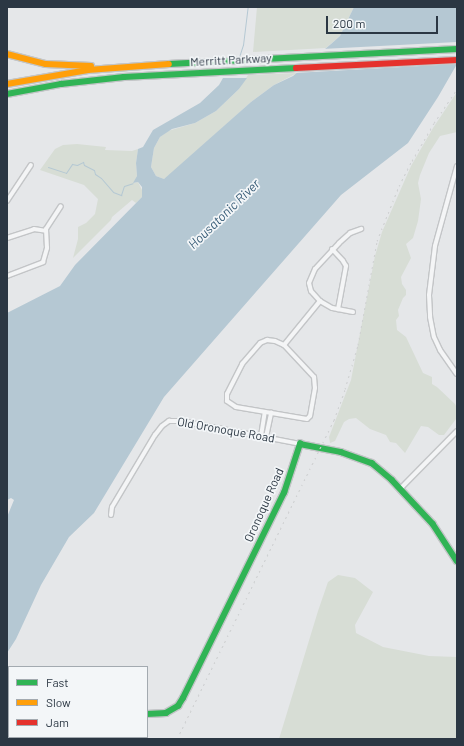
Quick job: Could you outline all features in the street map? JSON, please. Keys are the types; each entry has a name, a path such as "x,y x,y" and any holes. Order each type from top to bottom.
{"main road":[{"name":"Merritt Parkway","path":"7,84 88,70 133,66 457,49"},
{"path":"7,54 46,64 87,66 119,64 133,66"},
{"name":"Merritt Parkway","path":"7,94 37,87 88,80 457,60"},
{"path":"300,444 338,451 370,461 400,489 433,524 457,561"},
{"name":"Oronoque Road","path":"148,714 166,713 178,706 183,698 284,493 300,444"}],"street":[{"path":"7,201 31,165"},
{"path":"457,166 435,246 429,295 430,317 434,337 440,350 457,374"},
{"path":"7,276 43,262 47,246 46,231 61,206"},
{"path":"7,238 34,229 46,231"},
{"path":"352,312 338,309 320,301 311,291 309,283 315,269 332,249 350,233 361,229"},
{"path":"332,249 346,266 338,309"},
{"path":"284,346 320,301"},
{"path":"272,340 284,346 311,372 314,379 315,388 310,416 307,419 231,405 227,401 227,394 242,364 260,343 272,340"},
{"path":"261,436 265,412"},
{"path":"266,437 271,413"},
{"name":"Old Oronoque Road","path":"111,515 111,510 115,500 155,434 165,423 176,420 300,444"},
{"path":"400,489 457,431"}],"shaded area":[{"path":"257,7 354,7 340,36 326,48 253,52"},
{"path":"297,73 274,85 251,102 171,174 164,179 156,176 151,167 154,148 160,137 168,131 195,123 216,111 239,89 248,75"},
{"path":"457,92 457,132 440,136 429,153 420,175 418,183 421,199 418,221 413,238 406,244 411,258 401,277 402,284 406,290 406,295 403,298 398,310 399,316 396,320 397,330 406,337 423,373 432,377 432,384 455,404 457,408 456,419 444,435 439,435 428,427 421,426 405,453 396,443 390,442 386,435 370,429 356,418 349,419 344,422 335,441 330,443 329,437 351,380 375,256 382,232 411,166 433,128"},
{"path":"77,144 106,147 105,150 132,151 138,149 136,163 137,176 134,183 138,182 143,192 142,197 136,203 132,200 112,217 111,220 73,258 78,239 78,227 86,223 95,214 98,199 84,185 40,170 55,149 63,145"},
{"path":"338,575 355,578 373,592 355,625 356,633 383,647 429,656 457,657 457,739 279,739 328,582"}],"water":[{"name":"Housatonic River","path":"354,7 457,7 457,64 438,97 408,143 341,195 164,397 94,513 69,537 41,585 16,639 7,653 7,517 14,500 11,498 7,500 7,313 60,286 75,265 142,197 142,187 138,182 133,183 137,176 136,163 138,149 143,147 153,130 200,103 219,85 223,78 247,78 239,89 216,111 195,123 172,129 160,137 154,148 151,167 156,176 164,179 251,102 274,85 293,76 340,36"}],"pier":[{"path":"457,42 457,64 294,73 322,49"}],"waterway":[{"path":"239,57 243,45 248,7"},
{"path":"48,167 66,173 72,164 77,165 83,162 84,165 94,170 95,174 101,178 113,192 121,195 124,186 133,183"}],"railway":[{"path":"177,739 334,420 358,345 377,241 399,186 412,161 434,123 457,89"}],"traffic: fast":[{"path":"169,64 457,49"},
{"path":"7,94 61,84 124,77 296,68"},
{"path":"148,714 166,713 178,706 183,698 284,493 300,444 341,452 372,463 392,480 433,524 457,561"}],"traffic: slow":[{"path":"7,54 46,64 91,66"},
{"path":"7,84 88,70 169,64"}],"traffic: jam":[{"path":"296,68 457,60"}]}
